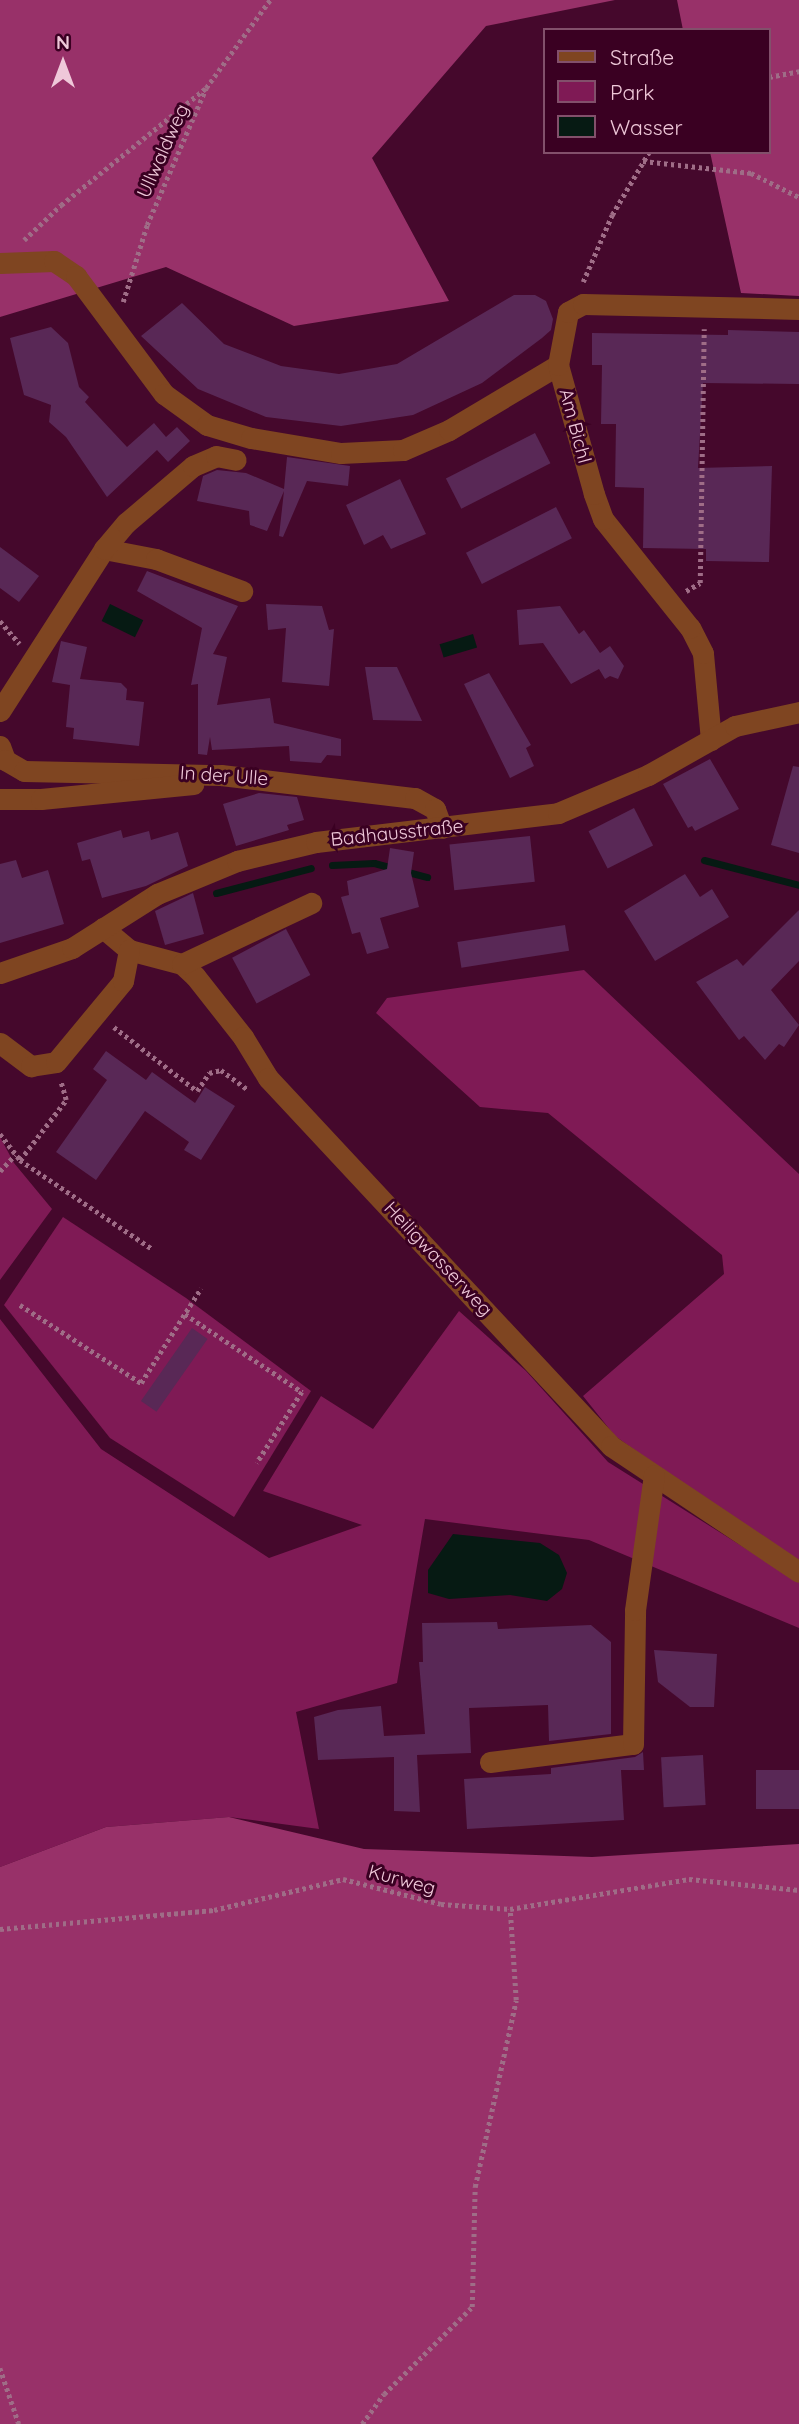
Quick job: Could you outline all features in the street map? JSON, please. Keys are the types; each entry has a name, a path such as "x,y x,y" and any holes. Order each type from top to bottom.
{"street":[{"path":"1,262 54,261 76,276 164,394 207,425 251,438 341,453 374,454 412,447 449,430 558,365"},
{"path":"572,307 799,309"},
{"name":"Am Bichl","path":"572,307 558,365 603,519 690,628 703,653 711,740"},
{"path":"0,711 110,541 193,466 216,456 236,460"},
{"path":"110,541 242,591"},
{"name":"Badhausstraße","path":"0,973 58,954 157,894 237,861 316,842 558,813 630,784 749,720 799,712"},
{"name":"In der Ulle","path":"0,746 5,760 24,771 221,775 415,797 436,809 442,828"},
{"path":"0,799 198,784 221,775"},
{"path":"103,928 129,950 182,964 311,904"},
{"path":"0,1043 31,1066 56,1062 123,981 129,950"},
{"name":"Heiligwasserweg","path":"182,964 217,1001 268,1079 601,1436 654,1475 799,1572"},
{"path":"490,1762 633,1744 635,1610 654,1475"}],"path":[{"name":"Ullwaldweg","path":"115,330 146,225 206,88 270,0"},
{"path":"771,77 799,71"},
{"path":"1,262 61,205 206,88"},
{"path":"572,307 612,215 648,154"},
{"path":"643,161 751,173 799,197"},
{"path":"667,602 700,583 704,307"},
{"path":"96,1013 197,1090 209,1073 221,1070 257,1097"},
{"path":"20,1160 66,1100 56,1062"},
{"path":"0,1134 20,1160 151,1248"},
{"path":"0,1171 15,1155"},
{"path":"20,1305 141,1384 201,1288"},
{"path":"185,1314 302,1392 257,1462"},
{"name":"Kurweg","path":"0,1929 214,1910 342,1879 441,1905 510,1909 689,1879 799,1890"},
{"path":"362,2424 384,2394 472,2307 475,2187 516,2000 510,1909"},
{"path":"0,2368 19,2424"}],"green space":[{"path":"584,970 799,1174 799,1561 751,1533 615,1436 583,1396 724,1274 722,1255 548,1113 480,1107 376,1013 387,998"},
{"path":"0,1137 14,1163 52,1209 0,1280"},
{"path":"63,1217 186,1298 311,1391 234,1517 110,1438 4,1305"},
{"path":"459,1311 526,1371 608,1462 799,1582 799,1628 589,1540 425,1519 397,1683 296,1712 319,1829 229,1817 106,1827 0,1867 0,1319 101,1449 269,1558 362,1525 263,1491 321,1396 373,1429"}],"shaded area":[{"path":"0,0 615,0 486,26 372,158 449,301 294,326 166,267 0,317"},
{"path":"677,0 799,0 799,296 741,293 710,154 771,154 771,28 683,28"},
{"path":"229,1817 364,1849 592,1857 799,1844 799,2424 0,2424 0,1867 106,1827"}],"water":[{"path":"110,604 143,620 135,637 102,621"},
{"path":"473,634 477,647 444,658 440,644"},
{"path":"453,1534 540,1543 559,1555 567,1573 562,1589 547,1601 510,1595 449,1599 428,1593 428,1570"}],"building":[{"path":"514,295 535,295 546,301 553,319 551,330 542,338 482,383 413,415 341,426 266,417 198,389 141,336 182,303 224,344 281,366 339,374 397,364"},
{"path":"51,327 68,343 79,387 89,397 85,402 127,447 154,423 166,437 177,427 190,441 168,462 157,450 107,497 66,437 49,422 51,405 24,395 10,338"},
{"path":"728,330 799,332 799,384 703,383 698,468 772,466 769,562 706,561 706,549 643,548 644,488 615,487 616,424 601,424 602,365 592,365 592,333 728,335"},
{"path":"535,433 550,463 461,509 446,478"},
{"path":"287,457 350,466 348,486 307,481 283,537 279,536 284,491 267,531 250,525 249,511 197,501 203,476 217,470 246,473 284,489"},
{"path":"400,479 426,534 391,549 383,535 364,545 346,505"},
{"path":"556,507 572,538 482,584 466,553"},
{"path":"0,547 39,576 19,602 0,588"},
{"path":"147,571 238,606 213,654 227,657 217,705 270,698 274,723 341,739 341,756 327,755 321,763 290,761 289,746 212,750 210,737 207,755 198,754 198,684 191,685 202,628 137,591"},
{"path":"266,604 322,606 329,630 334,629 329,686 282,682 286,628 268,630"},
{"path":"560,606 579,634 584,630 600,653 610,646 624,666 618,679 610,676 605,679 599,669 571,684 543,643 519,645 517,610"},
{"path":"61,641 87,647 80,679 121,683 127,689 126,700 144,702 139,746 73,739 74,728 66,727 70,685 52,682"},
{"path":"365,667 397,667 422,721 373,720"},
{"path":"489,673 531,745 526,748 534,766 510,778 464,684"},
{"path":"710,759 739,809 695,831 692,826 688,828 663,784"},
{"path":"793,766 799,767 799,853 771,845"},
{"path":"259,793 297,797 304,820 287,825 289,830 236,846 223,804"},
{"path":"634,808 653,845 608,869 589,831"},
{"path":"121,830 123,838 149,831 151,840 178,832 188,866 146,886 102,898 90,859 82,861 77,843"},
{"path":"530,836 535,882 454,890 449,844"},
{"path":"390,848 414,852 411,873 419,907 380,918 389,948 367,954 360,932 352,934 341,897 349,895 347,881 387,869"},
{"path":"16,860 22,878 48,870 64,924 0,943 0,864"},
{"path":"685,874 700,897 712,889 729,917 655,961 624,911"},
{"path":"193,893 204,934 165,945 155,911"},
{"path":"799,910 799,961 771,990 799,1025 784,1047 779,1044 765,1060 744,1036 739,1040 696,982 737,959 743,966"},
{"path":"565,925 569,951 461,968 457,942"},
{"path":"286,929 310,975 257,1004 232,958"},
{"path":"106,1051 146,1080 152,1072 195,1103 205,1087 235,1106 201,1160 184,1150 189,1142 145,1111 96,1180 56,1152 107,1080 93,1069"},
{"path":"192,1328 208,1339 157,1412 141,1401"},
{"path":"497,1622 498,1629 591,1625 611,1642 611,1734 549,1741 548,1705 469,1708 471,1753 417,1755 420,1812 394,1811 394,1757 318,1760 314,1717 338,1710 381,1706 384,1736 425,1734 419,1662 423,1662 422,1623"},
{"path":"654,1650 717,1654 714,1707 690,1707 658,1682"},
{"path":"643,1752 644,1770 621,1770 624,1820 467,1829 464,1779 551,1774 551,1768 635,1757"},
{"path":"703,1755 706,1805 664,1807 661,1757"},
{"path":"756,1770 799,1770 799,1809 756,1809"}],"waterway":[{"path":"704,860 799,885"},
{"path":"332,865 374,863 427,877"},
{"path":"216,893 311,868"}]}
